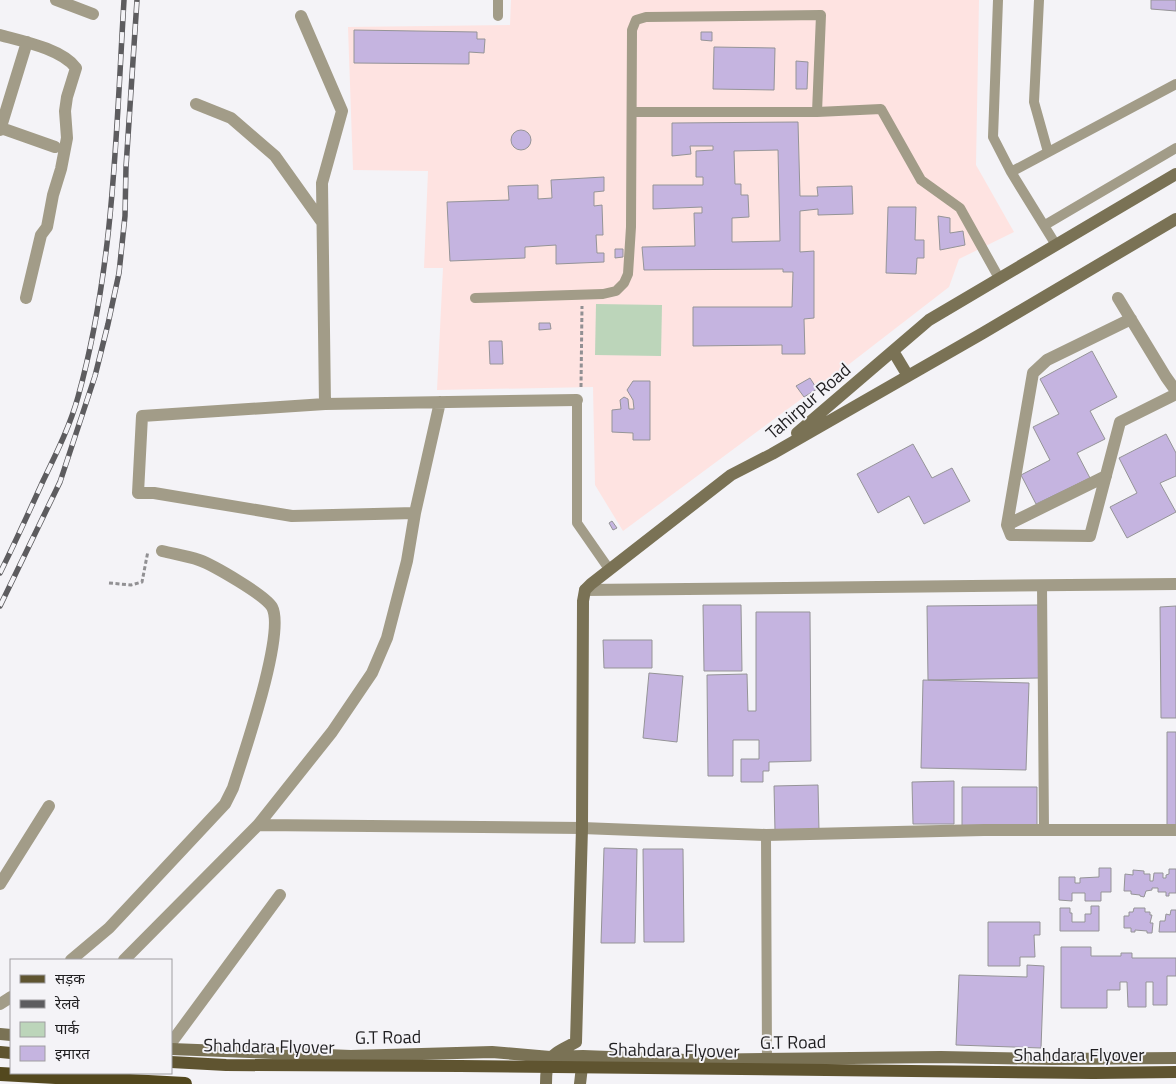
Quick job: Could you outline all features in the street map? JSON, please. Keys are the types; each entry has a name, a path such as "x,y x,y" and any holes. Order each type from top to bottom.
{"highway":[{"path":"0,1074 185,1084"}],"main road":[{"name":"Tahirpur Road","path":"772,454 929,320 1176,174"},
{"name":"Tahirpur Road","path":"772,454 1176,218"},
{"path":"893,351 908,376"},
{"path":"580,1084 583,1056 576,1042 582,828 582,601 586,590 609,569 732,475 772,454"},
{"path":"546,1084 546,1067 550,1057 576,1042"},
{"name":"G.T Road","path":"172,1049 352,1056 492,1052 550,1057 583,1056 687,1060 941,1057 1052,1059 1176,1058"},
{"name":"Shahdara Flyover","path":"172,1062 226,1066 460,1066 1094,1073 1176,1072"}],"street":[{"path":"56,0 93,14"},
{"path":"301,16 342,111 322,182 325,404"},
{"path":"0,35 27,42 59,54 72,61 76,68 66,104 67,138 61,169 53,195 47,227 40,235 26,298"},
{"path":"27,42 0,129 55,147"},
{"path":"196,104 231,118 275,156 322,222"},
{"path":"1118,298 1171,375 1176,392 1120,422 1090,536 1011,535 1007,525 1033,373 1047,360 1131,319"},
{"path":"415,513 292,516 154,493 138,493 142,416 325,404 577,400"},
{"path":"125,959 258,825 332,732 372,673 387,638 407,561 415,513 440,402"},
{"path":"1007,525 1106,476"},
{"path":"72,959 109,928 225,804 233,788 272,649 276,619 271,606 260,596 216,568 199,560 162,551"},
{"path":"586,590 1176,584"},
{"path":"0,884 49,806"},
{"path":"258,825 582,828 766,835 984,830 1176,830"},
{"path":"172,1042 280,895"}],"lane":[{"path":"498,0 498,16"},
{"path":"998,0 994,137 1010,172 1056,245"},
{"path":"1039,0 1034,102 1048,152"},
{"path":"475,298 603,294 616,291 624,283 628,274 631,227 632,30 636,20 646,16 820,15 817,112"},
{"path":"1010,172 1176,84"},
{"path":"632,112 817,112 881,109 921,180 960,208 999,278"},
{"path":"1045,225 1176,148"},
{"path":"577,400 577,523 609,569"},
{"path":"1042,585 1044,830"},
{"path":"766,835 767,1060"}],"path":[{"path":"577,400 580,387 582,295"},
{"path":"109,583 139,584 142,582 148,549 162,551"}],"shaded area":[{"path":"511,0 979,0 976,165 1014,232 959,259 949,287 817,389 810,378 797,386 804,397 623,531 595,485 593,387 437,390 443,268 424,268 428,171 353,170 348,27 510,25"}],"green space":[{"path":"596,304 662,305 661,356 595,355"}],"building":[{"path":"1151,0 1176,0 1176,11 1151,9"},
{"path":"354,30 477,32 477,39 485,39 484,53 469,52 469,64 354,63"},
{"path":"701,32 712,32 712,41 701,40"},
{"path":"714,47 775,48 774,90 713,89"},
{"path":"796,61 808,62 807,89 796,89"},
{"path":"798,122 800,196 818,196 817,187 852,186 853,214 818,215 818,209 800,211 800,252 814,251 814,318 804,319 805,354 782,354 782,345 693,346 693,307 792,307 793,272 783,272 783,269 644,270 642,247 695,246 694,213 702,213 702,207 653,209 653,185 703,185 703,177 696,177 696,151 713,150 713,146 690,146 691,154 672,156 672,123","holes":["778,150 780,241 732,242 732,218 749,217 748,195 741,195 741,184 735,184 734,151"]},
{"path":"521,130 528,133 531,140 528,147 521,150 514,147 511,140 514,133"},
{"path":"604,177 604,191 594,192 594,206 602,205 603,235 596,235 597,253 604,253 604,262 556,264 556,245 525,247 525,258 450,261 447,202 509,200 508,186 538,185 538,199 552,198 551,180"},
{"path":"888,207 916,207 915,240 924,240 924,258 917,258 916,274 886,273"},
{"path":"938,216 950,218 950,233 963,231 965,245 940,250"},
{"path":"615,249 623,249 623,257 615,258"},
{"path":"539,323 550,323 551,329 539,330"},
{"path":"489,341 502,341 503,364 490,364"},
{"path":"1092,351 1117,397 1090,411 1105,439 1077,453 1090,478 1036,504 1021,475 1050,460 1033,427 1059,414 1040,379"},
{"path":"810,378 817,389 804,397 796,386"},
{"path":"633,381 650,381 650,440 633,440 633,433 612,432 612,410 621,409 620,400 624,397 628,399 629,409 634,409 633,400 627,390"},
{"path":"1166,434 1176,453 1176,476 1160,483 1176,512 1127,538 1110,507 1137,493 1119,458"},
{"path":"913,444 932,478 952,468 970,501 924,524 909,496 878,513 857,474"},
{"path":"612,521 617,528 613,530 609,523"},
{"path":"703,605 741,605 742,671 704,671"},
{"path":"1038,605 1039,678 928,680 927,606"},
{"path":"1176,606 1176,718 1161,718 1160,607"},
{"path":"756,612 810,612 811,761 769,762 769,771 763,771 763,782 741,782 741,759 759,759 759,740 733,740 733,776 708,776 707,675 747,674 748,711 756,711"},
{"path":"603,640 652,640 652,668 604,668"},
{"path":"649,673 683,676 677,742 643,738"},
{"path":"923,680 1029,683 1026,770 921,768"},
{"path":"1167,732 1176,732 1176,830 1167,830"},
{"path":"954,781 954,824 913,824 912,782"},
{"path":"818,785 819,831 775,831 774,786"},
{"path":"962,787 1037,787 1037,828 962,829"},
{"path":"604,848 637,849 635,943 601,943"},
{"path":"643,849 683,849 684,942 644,942"},
{"path":"1099,868 1111,868 1111,892 1101,892 1101,901 1085,901 1085,893 1072,893 1072,901 1059,900 1059,877 1075,877 1075,883 1080,883 1080,878 1099,877"},
{"path":"1169,869 1176,869 1176,893 1169,893 1169,896 1166,896 1166,892 1158,892 1158,888 1152,888 1152,890 1146,891 1144,897 1131,894 1131,891 1124,891 1125,874 1133,875 1133,870 1144,871 1144,874 1150,874 1150,881 1153,881 1154,873 1163,873 1163,878 1166,878 1166,875 1169,874"},
{"path":"1091,906 1099,906 1099,931 1060,931 1060,908 1070,908 1072,922 1085,922 1085,914 1091,914"},
{"path":"1134,908 1145,908 1145,912 1150,912 1150,915 1152,915 1150,923 1153,923 1152,933 1135,930 1135,932 1131,932 1131,928 1124,928 1124,916 1129,916 1129,912 1133,912"},
{"path":"1171,910 1176,910 1176,932 1159,932 1160,921 1165,921 1166,914 1170,915"},
{"path":"988,922 1040,922 1040,935 1034,935 1035,957 1020,957 1020,966 988,966"},
{"path":"1061,947 1091,947 1091,956 1121,956 1121,953 1132,953 1132,958 1176,958 1176,976 1167,976 1167,1005 1153,1005 1153,982 1146,982 1146,1007 1128,1007 1127,982 1120,982 1120,990 1107,990 1107,1008 1061,1008"},
{"path":"1027,965 1044,966 1041,1048 956,1045 959,975 1027,977"}],"railway":[{"path":"0,573 67,429 75,408 90,348 99,299 112,200 124,0"},
{"path":"0,606 60,482 95,376 108,324 119,273 125,216 126,167 137,0"}]}
